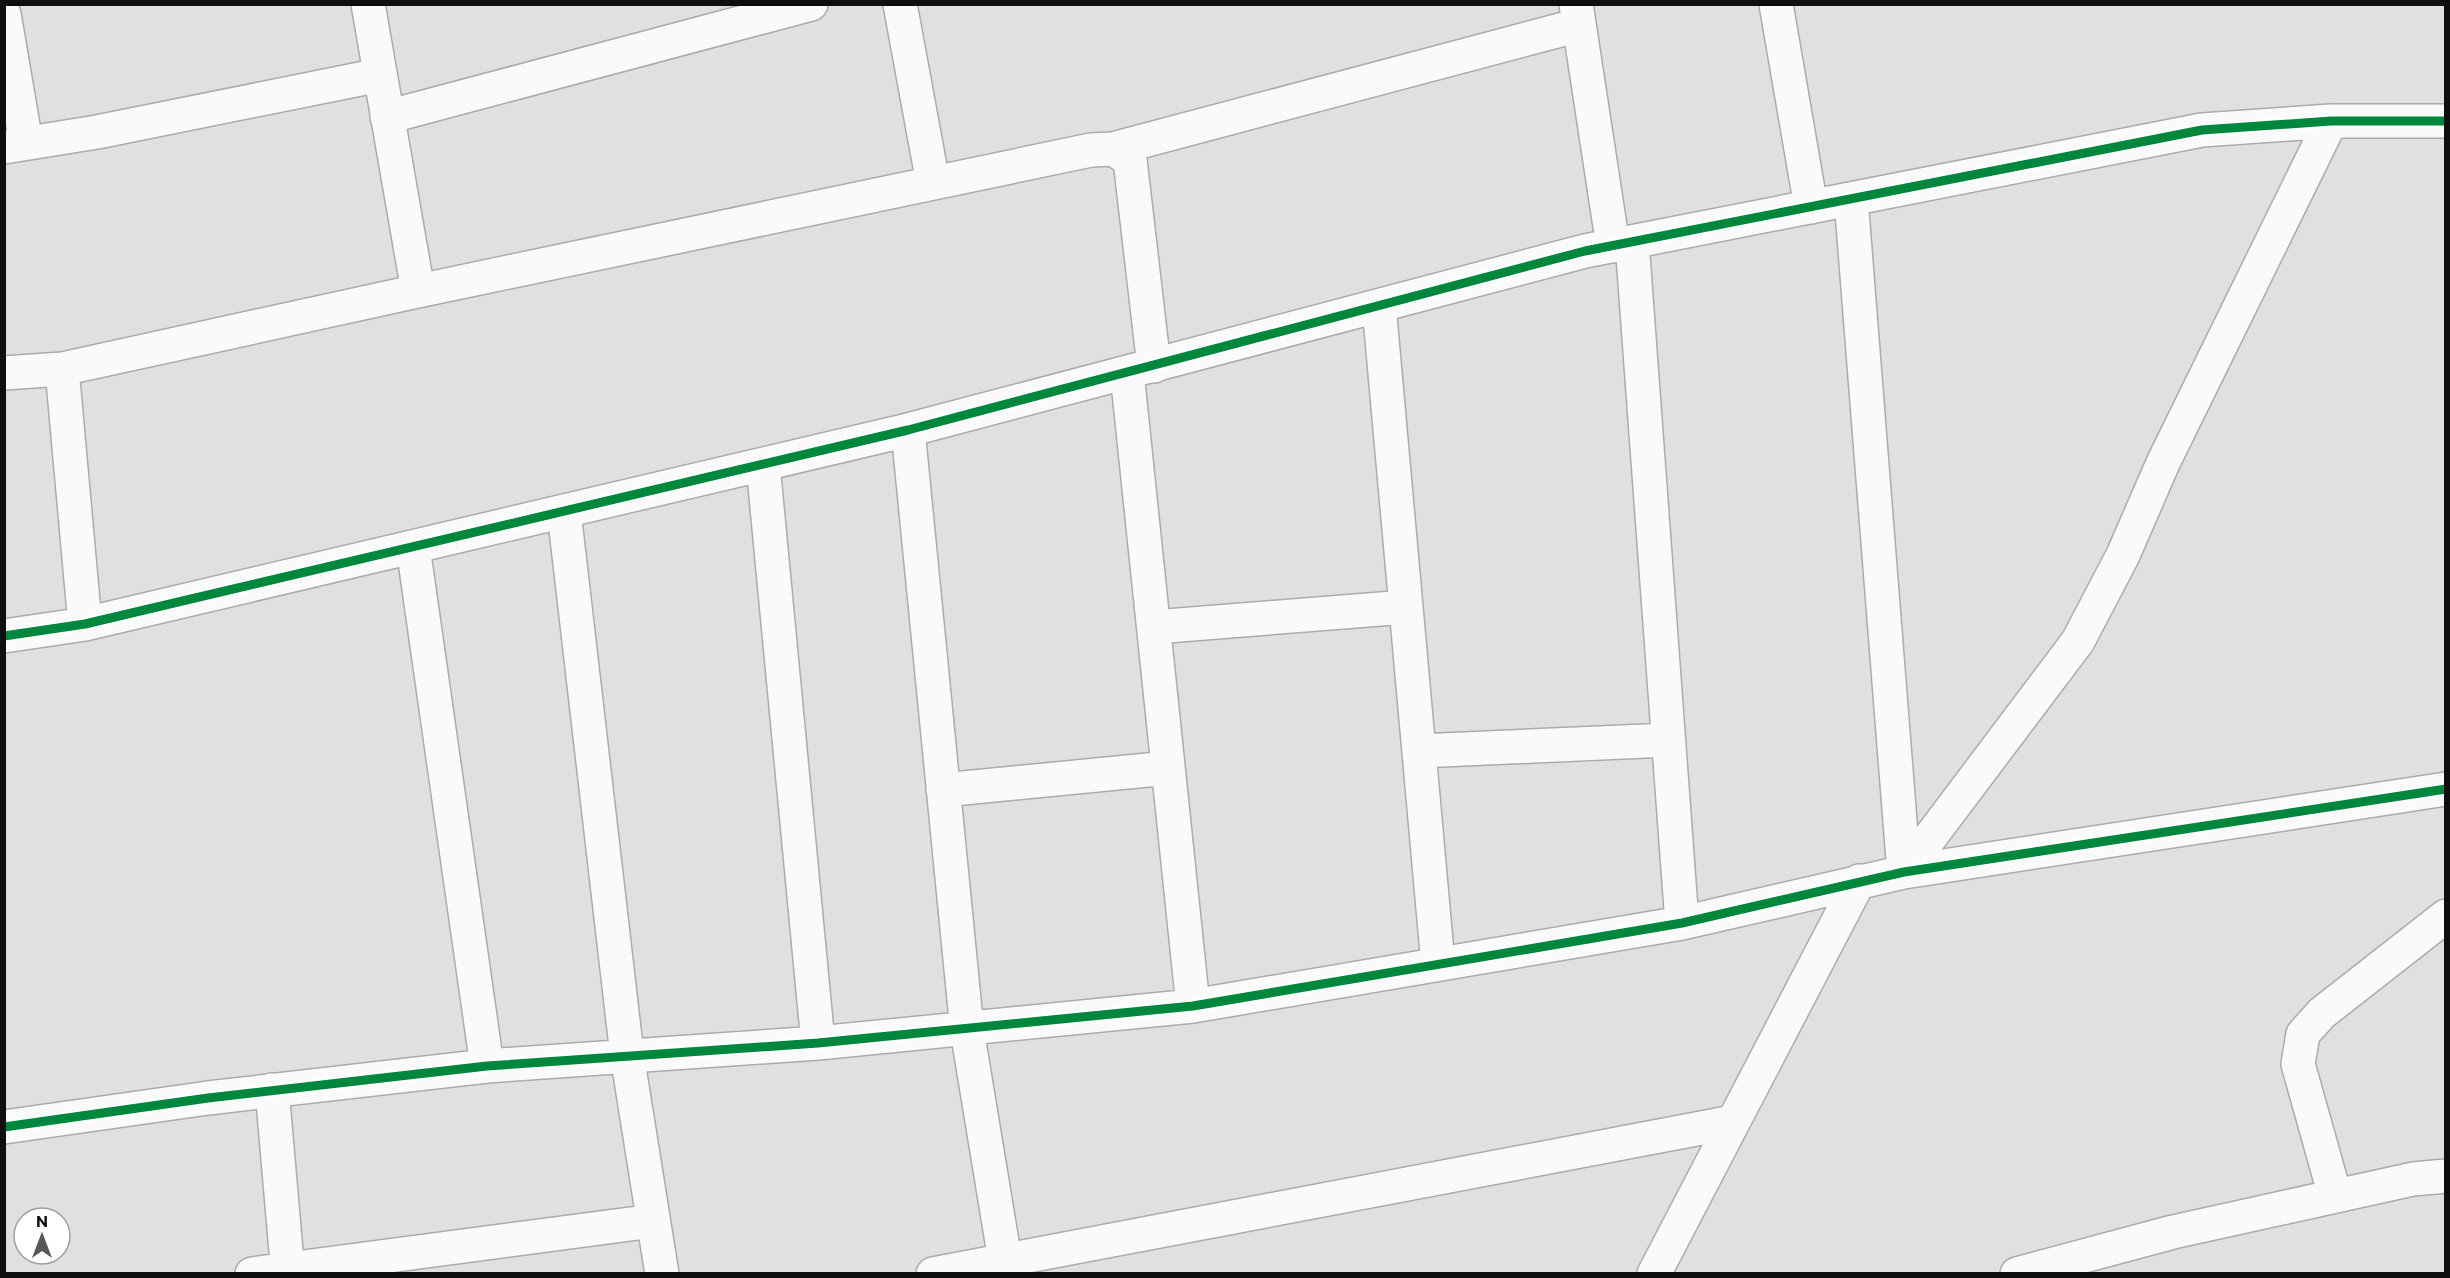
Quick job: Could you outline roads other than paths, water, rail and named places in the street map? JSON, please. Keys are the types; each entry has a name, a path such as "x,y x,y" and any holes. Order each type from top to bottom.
{"street":[{"path":"368,4 418,291"},
{"path":"387,117 811,4"},
{"path":"900,4 933,183"},
{"path":"1776,4 1811,207"},
{"path":"4,14 15,145 97,132 380,75"},
{"path":"4,373 62,369 418,291 933,183 1091,150 1113,149 1578,15 1622,244 1668,740 1682,922"},
{"path":"1904,872 2078,641 2123,555 2163,462 2331,121"},
{"path":"4,636 85,624 908,430 1622,244 2202,130 2331,121 2445,121"},
{"path":"1113,149 1130,160 1154,627 1193,1006"},
{"path":"1851,199 1904,872"},
{"path":"1379,306 1438,964"},
{"path":"62,369 85,624"},
{"path":"908,430 966,1030 1005,1260"},
{"path":"763,465 818,1043"},
{"path":"564,512 627,1055 662,1274"},
{"path":"413,547 486,1066"},
{"path":"1154,627 1406,607"},
{"path":"1419,751 1668,740"},
{"path":"944,790 1168,768"},
{"path":"4,1127 272,1090 486,1066 818,1043 1193,1006 1682,922 1904,872 2445,789"},
{"path":"1654,1274 1859,881"},
{"path":"2336,1196 2298,1064 2303,1034 2322,1013 2445,916"},
{"path":"272,1090 288,1271"},
{"path":"933,1274 1733,1122"},
{"path":"2017,1274 2173,1232 2413,1179 2445,1176"},
{"path":"252,1274 653,1221"}]}
